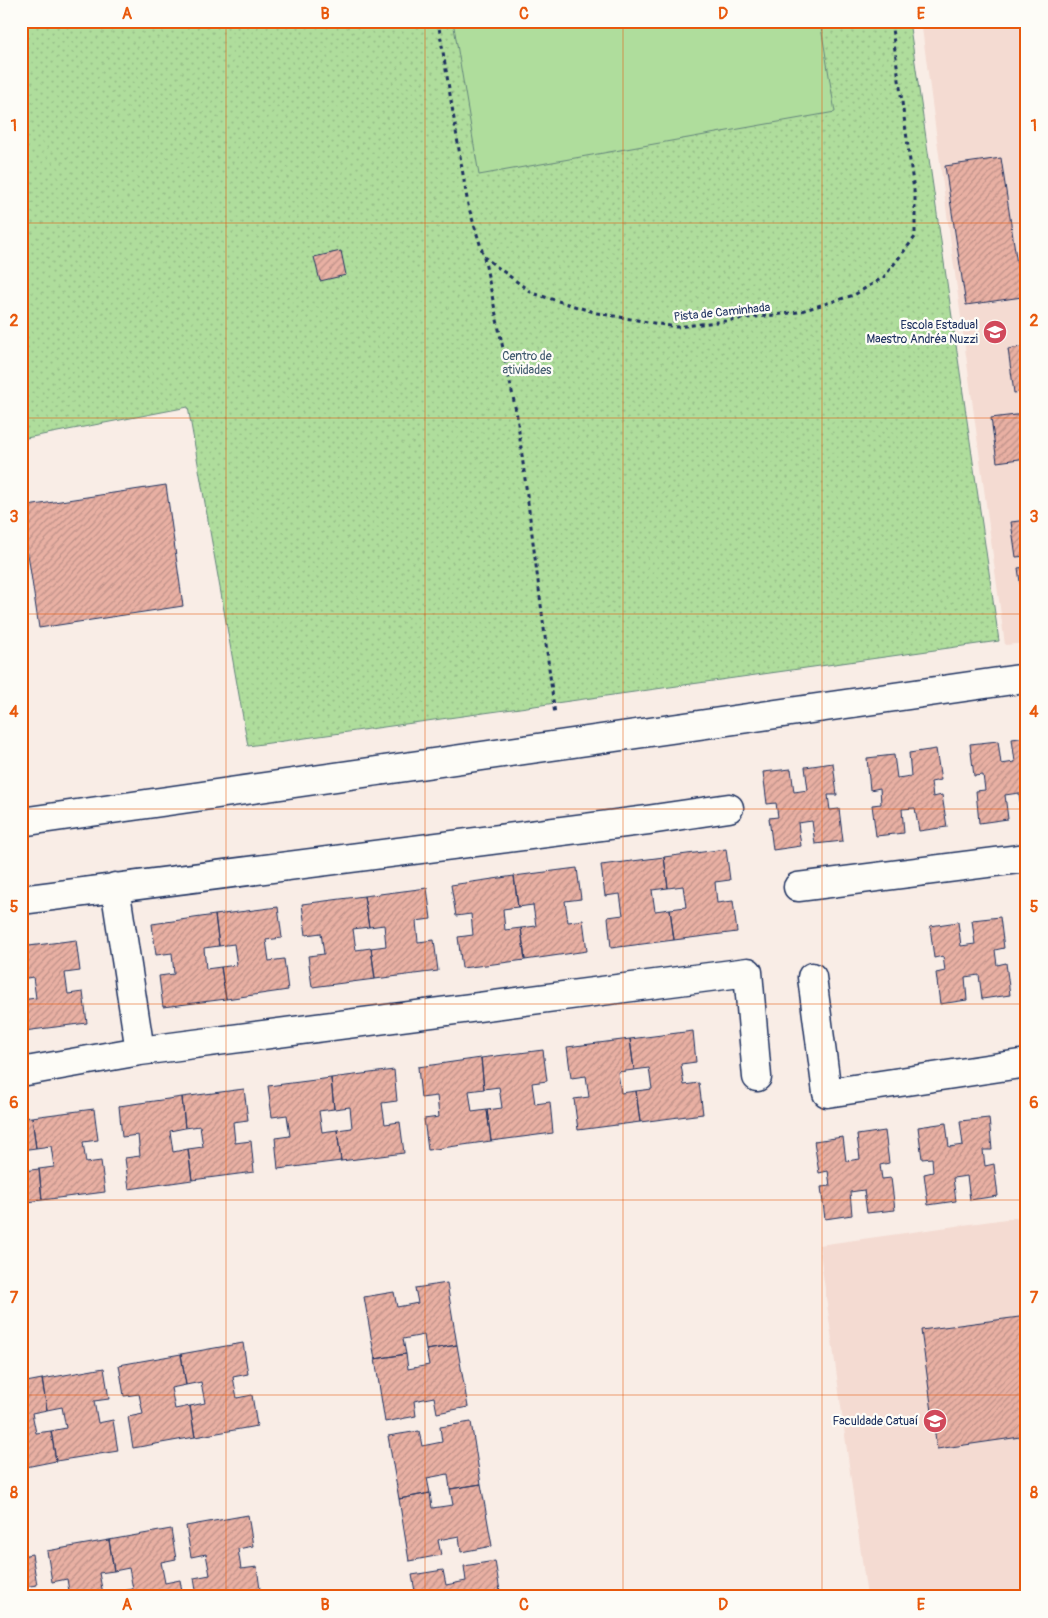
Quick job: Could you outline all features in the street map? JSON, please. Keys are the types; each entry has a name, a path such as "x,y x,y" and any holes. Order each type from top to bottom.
{"street":[{"path":"21,822 1027,678"},
{"path":"21,900 729,808"},
{"path":"798,887 1027,858"},
{"path":"115,887 140,1051"},
{"path":"21,1072 140,1051 748,972 757,1078"},
{"path":"812,977 827,1093 1027,1063"}],"path":[{"path":"438,21 468,205 484,257 517,416 558,745"},
{"name":"Pista de Caminhada","path":"484,257 532,293 597,313 676,327 798,312 854,295 884,277 915,237 915,198 891,21"}],"shaded area":[{"name":"Escola Estadual Maestro Andréa Nuzzi","path":"921,21 1027,21 1027,643 1005,645"},
{"name":"Faculdade Catuaí","path":"1027,1216 1027,1597 867,1597 819,1245"}],"green space":[{"name":"Centro de atividades","path":"21,21 909,21 999,641 248,746 188,407 21,439"},
{"path":"453,21 820,21 835,112 479,175"}],"building":[{"path":"1001,158 1022,297 966,305 945,166"},
{"path":"341,251 346,275 320,281 314,257"},
{"path":"1027,346 1027,458 997,462 991,418 1024,414 1021,392 1014,393 1008,349"},
{"path":"1023,481 1027,481 1027,493 1025,493"},
{"path":"166,485 183,606 39,628 21,507"},
{"path":"1027,520 1027,556 1016,557 1011,522"},
{"path":"1027,567 1027,624 1026,624 1018,568"},
{"path":"1027,737 1027,816 1022,817 1019,793 1005,795 1008,819 979,823 976,791 985,790 983,775 974,776 970,744 998,741 1001,764 1015,762 1012,739"},
{"path":"936,749 941,780 931,782 933,797 942,795 947,827 919,831 915,808 902,809 904,833 876,836 872,805 881,804 880,788 870,790 867,758 894,755 897,778 911,776 909,753"},
{"path":"833,763 837,795 828,795 830,810 839,809 843,841 815,844 812,821 798,823 801,846 773,850 769,818 778,817 776,803 767,804 763,772 791,769 794,792 808,790 805,767"},
{"path":"726,849 730,880 715,882 717,903 733,901 737,932 674,940 670,909 686,907 683,886 668,888 664,857"},
{"path":"664,857 668,888 652,890 655,911 670,909 674,940 611,948 608,917 623,915 620,894 605,896 601,865"},
{"path":"577,868 581,899 565,901 568,922 583,920 587,951 525,960 521,928 536,926 533,905 518,907 514,876"},
{"path":"514,876 518,907 503,909 505,930 521,928 525,960 462,968 458,937 473,935 471,914 456,916 451,885"},
{"path":"427,888 431,919 416,921 418,942 434,940 438,971 375,979 371,948 386,946 384,925 369,927 364,896"},
{"path":"364,896 369,927 353,929 356,950 371,948 375,979 312,987 308,956 324,954 321,933 306,935 302,904"},
{"path":"278,907 282,938 266,940 269,961 284,959 288,990 226,999 221,967 237,965 234,944 219,946 215,915"},
{"path":"215,915 219,946 204,948 206,969 221,967 226,999 163,1007 159,976 174,974 172,953 156,955 152,924"},
{"path":"1000,917 1004,948 995,950 997,965 1006,963 1010,995 982,999 979,975 965,977 967,1000 940,1004 936,973 945,971 943,956 934,958 930,926 958,922 961,946 975,944 972,920"},
{"path":"76,940 80,971 65,973 68,994 83,992 87,1023 24,1031 21,1000 36,998 33,977 21,979 21,947"},
{"path":"21,1007 24,1031 21,1031"},
{"path":"693,1031 696,1062 681,1064 684,1085 699,1083 703,1114 640,1122 636,1091 652,1089 649,1068 634,1070 630,1039"},
{"path":"630,1039 634,1070 618,1072 621,1093 636,1091 640,1122 578,1130 574,1099 589,1097 586,1076 571,1078 567,1047"},
{"path":"543,1050 547,1081 532,1083 535,1104 550,1102 553,1133 491,1141 487,1110 502,1108 499,1087 484,1089 481,1058"},
{"path":"481,1058 484,1089 469,1091 472,1112 487,1110 491,1141 428,1150 424,1119 439,1117 437,1096 421,1098 418,1067"},
{"path":"394,1070 397,1101 382,1103 385,1124 400,1122 404,1153 341,1161 337,1130 352,1128 350,1107 334,1109 331,1078"},
{"path":"331,1078 334,1109 319,1111 322,1132 337,1130 341,1161 278,1169 275,1138 290,1136 287,1115 272,1117 268,1086"},
{"path":"244,1089 248,1120 233,1122 235,1143 251,1141 254,1172 192,1180 188,1149 203,1147 200,1126 185,1128 182,1097"},
{"path":"182,1097 185,1128 170,1131 173,1152 188,1149 192,1180 129,1189 125,1158 140,1156 138,1135 122,1137 119,1106"},
{"path":"94,1109 98,1140 83,1142 86,1163 101,1161 105,1192 42,1200 39,1169 54,1167 51,1146 36,1148 32,1117"},
{"path":"1021,1113 1027,1113 1027,1145 1026,1145"},
{"path":"32,1117 36,1148 21,1150 21,1118"},
{"path":"989,1118 992,1150 983,1150 985,1166 994,1164 998,1196 970,1200 967,1176 953,1178 956,1201 928,1205 924,1174 933,1172 932,1158 922,1159 918,1127 946,1123 949,1147 963,1145 960,1121"},
{"path":"885,1131 889,1163 880,1165 882,1179 891,1178 895,1210 867,1213 864,1190 850,1192 852,1215 825,1219 821,1187 830,1186 828,1171 819,1173 814,1141 843,1137 846,1161 860,1159 857,1135"},
{"path":"21,1155 23,1171 39,1169 42,1200 21,1203"},
{"path":"447,1283 457,1345 426,1350 424,1335 403,1339 406,1354 375,1359 364,1297 394,1292 397,1307 418,1303 415,1288"},
{"name":"Faculdade Catuaí","path":"1027,1316 1027,1436 937,1449 921,1330"},
{"path":"243,1343 248,1374 233,1377 237,1398 252,1395 257,1426 195,1437 190,1406 205,1403 201,1382 186,1385 181,1354"},
{"path":"457,1345 468,1407 437,1413 434,1397 414,1401 416,1416 385,1422 375,1359 406,1354 408,1369 429,1365 426,1350"},
{"path":"181,1354 186,1385 171,1388 175,1409 190,1406 195,1437 133,1448 128,1417 143,1414 139,1394 124,1396 119,1365"},
{"path":"104,1368 109,1399 94,1401 98,1423 113,1420 118,1451 56,1461 51,1431 66,1428 62,1407 47,1410 42,1379"},
{"path":"42,1379 47,1410 32,1413 36,1433 51,1431 56,1461 21,1468 21,1383"},
{"path":"471,1422 481,1484 450,1489 448,1474 427,1478 430,1493 399,1499 388,1436 419,1431 422,1446 442,1442 440,1427"},
{"path":"481,1484 492,1546 461,1552 459,1536 438,1540 441,1555 409,1561 399,1499 430,1493 432,1508 453,1505 450,1489"},
{"path":"248,1515 253,1546 238,1549 241,1569 257,1567 261,1597 197,1597 194,1578 210,1575 206,1554 191,1557 186,1526"},
{"path":"171,1529 176,1559 161,1562 165,1583 180,1580 183,1597 118,1597 118,1592 133,1589 129,1568 114,1571 109,1540"},
{"path":"109,1540 114,1571 99,1573 103,1594 118,1592 118,1597 70,1597 67,1579 52,1582 47,1551"},
{"path":"32,1554 37,1585 22,1587 24,1597 21,1597 21,1556"},
{"path":"495,1561 501,1597 416,1597 412,1575 443,1570 446,1585 466,1581 464,1566"}],"place":[{"name":"Escola Estadual Maestro Andréa Nuzzi","path":"995,332"},
{"name":"Faculdade Catuaí","path":"935,1421"}]}
